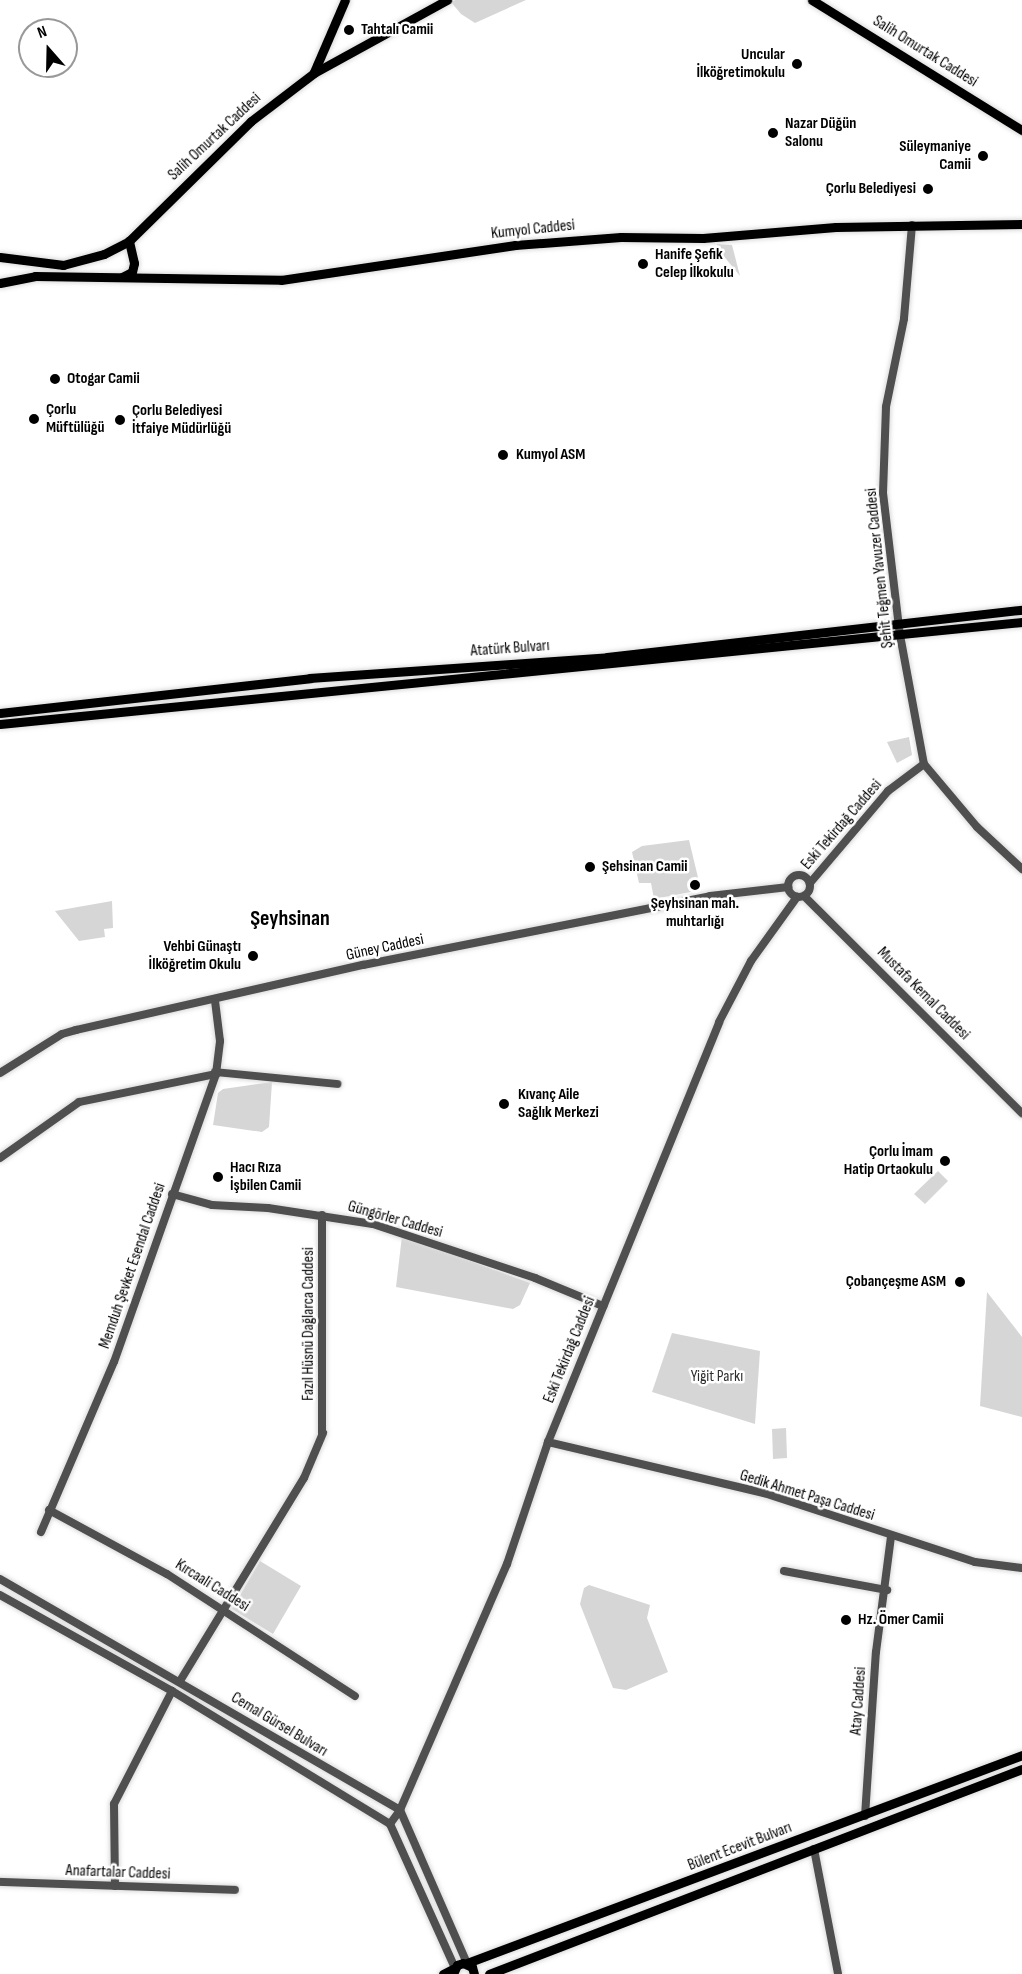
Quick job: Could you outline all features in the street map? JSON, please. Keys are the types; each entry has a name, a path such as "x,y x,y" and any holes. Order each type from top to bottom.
{"main road":[{"path":"314,73 345,0"},
{"name":"Salih Omurtak Caddesi","path":"0,257 63,265 104,254 129,241 251,121 314,73 447,0"},
{"name":"Salih Omurtak Caddesi","path":"812,0 1022,130"},
{"name":"Kumyol Caddesi","path":"0,283 27,276 48,275 281,280 515,245 912,225 1022,224"},
{"path":"112,278 132,272 134,263 129,241"},
{"name":"Atatürk Bulvarı","path":"0,713 310,678 607,657 1022,610"},
{"name":"Atatürk Bulvarı","path":"0,724 452,681 1022,622"},
{"path":"448,668 452,681"},
{"name":"Bülent Ecevit Bulvarı","path":"443,1974 1022,1755"},
{"name":"Bülent Ecevit Bulvarı","path":"489,1974 1022,1769"},
{"path":"467,1964 474,1974"}],"street":[{"name":"Şehit Teğmen Yavuzer Caddesi","path":"912,225 904,320 886,407 883,482 900,635 924,764"},
{"path":"924,764 977,827 1022,869"},
{"name":"Eski Tekirdağ Caddesi","path":"390,1824 400,1810 507,1564 548,1442 718,1022 751,961 810,883 888,791 924,764"},
{"name":"Güney Caddesi","path":"0,1073 62,1034 215,1001 363,964 710,896 788,887 789,880 799,875 810,883"},
{"name":"Mustafa Kemal Caddesi","path":"788,887 800,896 1022,1113"},
{"name":"Memduh Şevket Esendal Caddesi","path":"41,1532 114,1362 216,1073 220,1041 215,1001"},
{"path":"0,1158 79,1102 216,1073 337,1084"},
{"name":"Güngörler Caddesi","path":"172,1194 212,1205 322,1215 373,1224 535,1278 603,1306"},
{"name":"Fazıl Hüsnü Dağlarca Caddesi","path":"180,1681 226,1610 304,1478 323,1433 322,1215"},
{"name":"Gedik Ahmet Paşa Caddesi","path":"548,1442 764,1493 975,1562 1022,1568"},
{"name":"Kırcaali Caddesi","path":"49,1510 147,1562 226,1610 355,1695"},
{"name":"Atay Caddesi","path":"865,1816 876,1652 887,1590 891,1536"},
{"path":"784,1571 887,1590"},
{"name":"Cemal Gürsel Bulvarı","path":"0,1579 400,1810"},
{"name":"Cemal Gürsel Bulvarı","path":"0,1595 172,1691 390,1824"},
{"path":"115,1886 114,1804 172,1691"},
{"path":"400,1810 467,1964"},
{"path":"390,1824 454,1971"},
{"path":"814,1849 838,1974"},
{"name":"Anafartalar Caddesi","path":"0,1882 235,1890"}],"green space":[{"path":"455,0 526,0 475,23 461,14 451,2"},
{"path":"717,244 732,245 740,276 718,249"},
{"path":"909,737 912,755 897,763 887,742"},
{"path":"689,840 701,890 654,899 651,883 639,883 632,852 642,846"},
{"path":"112,901 113,928 104,929 105,937 79,941 55,911"},
{"path":"272,1082 269,1127 262,1132 213,1125 218,1093 223,1089"},
{"path":"938,1171 948,1181 925,1204 914,1194"},
{"path":"402,1236 530,1283 520,1305 513,1309 396,1287"},
{"path":"987,1292 1022,1337 1022,1417 980,1406"},
{"name":"Yiğit Parkı","path":"672,1333 760,1351 755,1424 652,1392"},
{"path":"786,1428 787,1458 773,1459 772,1429"},
{"path":"260,1561 301,1586 273,1634 232,1609"},
{"path":"589,1585 650,1605 647,1618 668,1672 626,1690 613,1688 580,1604 584,1588"}],"place":[{"name":"Tahtalı Camii","path":"349,30"},
{"name":"Uncular İlköğretimokulu","path":"797,64"},
{"name":"Nazar Düğün Salonu","path":"773,133"},
{"name":"Süleymaniye Camii","path":"983,156"},
{"name":"Çorlu Belediyesi","path":"928,189"},
{"name":"Hanife Şefik Celep İlkokulu","path":"643,264"},
{"name":"Otogar Camii","path":"55,379"},
{"name":"Çorlu Müftülüğü","path":"34,419"},
{"name":"Çorlu Belediyesi İtfaiye Müdürlüğü","path":"120,420"},
{"name":"Kumyol ASM","path":"503,455"},
{"name":"Şehsinan Camii","path":"590,867"},
{"name":"Şeyhsinan mah. muhtarlığı","path":"695,885"},
{"name":"Vehbi Günaştı İlköğretim Okulu","path":"253,956"},
{"name":"Kıvanç Aile Sağlık Merkezi","path":"504,1104"},
{"name":"Çorlu İmam Hatip Ortaokulu","path":"945,1161"},
{"name":"Hacı Rıza İşbilen Camii","path":"218,1177"},
{"name":"Çobançeşme ASM","path":"960,1282"},
{"name":"Hz. Ömer Camii","path":"846,1620"}],"district":[{"name":"Şeyhsinan","path":"290,919"}]}
